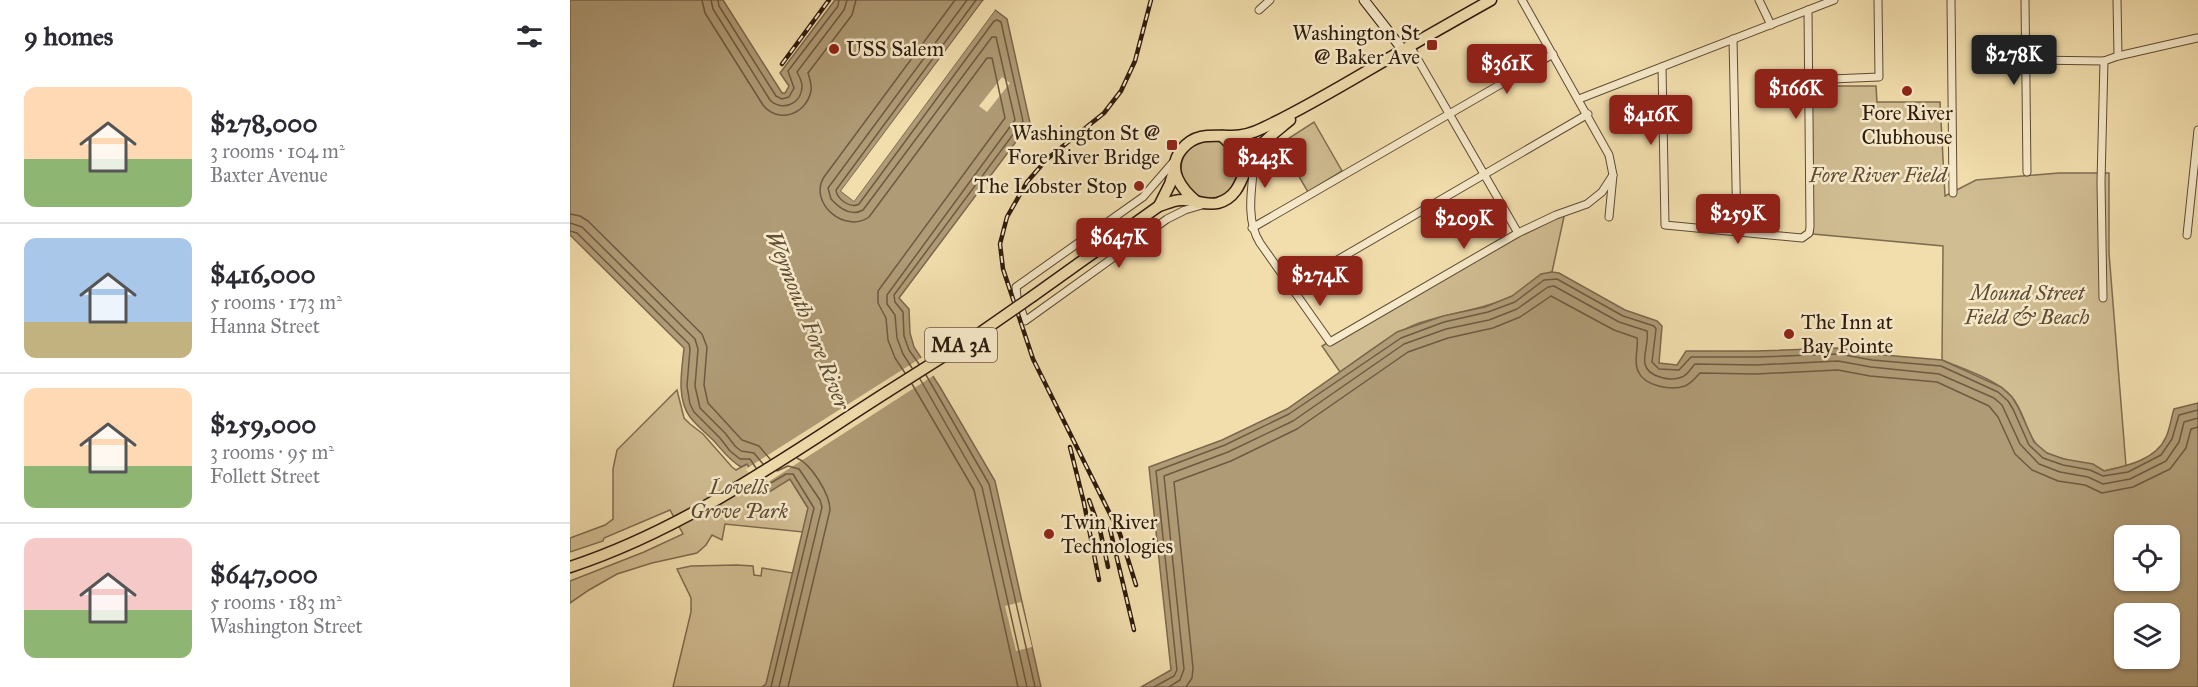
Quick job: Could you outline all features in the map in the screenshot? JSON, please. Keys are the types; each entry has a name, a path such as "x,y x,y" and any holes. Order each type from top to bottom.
{"main road":[{"path":"1364,0 1406,48"},
{"name":"MA 3A","path":"1159,206 1170,184 1181,150 1191,141 1210,134 1221,136 1250,134 1311,103 1491,0"},
{"name":"MA 3A","path":"570,567 660,531 727,494 974,337 1159,206 1181,200 1218,203 1231,195 1238,188 1255,152 1271,135 1311,103"},
{"path":"1221,136 1240,154 1244,174"},
{"path":"1176,161 1179,183 1203,203"}],"street":[{"path":"1259,10 1270,0"},
{"path":"1522,0 1609,155 1613,175 1609,217"},
{"path":"1759,0 1771,25"},
{"path":"1579,99 1834,0"},
{"path":"1808,80 1879,78 1878,0"},
{"path":"1951,0 1953,193"},
{"path":"2025,0 2027,172"},
{"path":"2117,0 2118,56"},
{"path":"1662,67 1665,225 1796,239 1806,237 1810,227 1808,10"},
{"path":"2026,60 2104,62 2118,56 2197,38"},
{"path":"1733,39 1737,232"},
{"path":"1406,48 1449,114 1518,233"},
{"path":"1252,228 1553,54"},
{"path":"2103,298 2101,182 2104,62"},
{"path":"1291,287 1588,114"},
{"path":"2187,235 2198,130"},
{"path":"1255,152 1252,228 1260,243 1330,342 1518,233 1556,215 1587,204 1602,192 1613,175"},
{"path":"1176,161 1143,197 1016,286 1025,321 1167,219 1203,203"}],"green space":[{"name":"Mound Street Field & Beach","path":"1812,86 1876,86 1877,102 1940,102 1945,196 1976,180 2059,173 2109,173 2109,253 2126,466 2104,471 2047,453 2034,441 2020,410 2005,390 1979,375 1942,360 1943,246 1813,234"},
{"path":"1314,122 1342,171 1308,192 1280,144"},
{"path":"1210,140 1221,142 1234,153 1239,169 1237,180 1226,193 1210,198 1199,196 1186,185 1181,169 1183,158 1194,145"},
{"path":"1565,212 1552,272 1540,277 1515,295 1487,306 1419,323 1378,345 1340,372 1322,346 1518,233"},
{"name":"Lovells Grove Park","path":"677,390 684,418 703,434 732,467 736,470 747,464 790,479 808,508 803,532 725,524 722,540 712,535 697,553 617,574 570,603 570,581 683,534 670,510 604,538 603,541 570,552 570,538 605,525 613,519 613,469 617,450"},
{"path":"691,566 753,566 754,575 761,576 762,568 793,573 766,685 762,687 673,687 691,612 691,598 677,569"}],"water":[{"name":"Weymouth Fore River","path":"570,0 723,0 782,93 785,93 789,86 780,73 835,0 983,0 841,191 854,201 995,10 1007,19 1030,123 899,298 909,309 910,333 914,347 995,481 1041,687 762,687 766,684 808,508 790,479 766,494 747,464 741,467 733,461 690,417 681,392 684,348 570,235"},
{"path":"1559,273 1625,310 1657,321 1662,326 1659,363 1677,365 1686,351 1839,348 1872,354 1942,360 2001,387 2012,397 2018,407 2034,442 2047,453 2064,459 2093,464 2104,471 2148,457 2166,437 2174,409 2198,403 2198,687 1141,687 1171,670 1149,467 1222,440 1287,409 1397,332 1443,316 1485,307 1512,296 1541,274"}],"pier":[{"path":"983,1 985,2 845,191 854,197 993,8 995,10 854,201 841,191"},
{"path":"1002,77 1010,83 987,112 979,106"},
{"path":"924,356 936,374 759,488 746,469"},
{"path":"1021,602 1032,647 1016,651 1005,606"}],"railway":[{"path":"782,64 829,0"},
{"path":"1136,585 1120,534 1033,359 1003,269 1000,244 1007,217 1027,182 1047,159 1104,113 1121,91 1135,61 1151,0"},
{"path":"1070,447 1099,580"},
{"path":"1089,500 1100,530 1108,567"},
{"path":"1110,529 1134,630"}],"place":[{"name":"Washington St @ Baker Ave","path":"1432,45"},
{"name":"USS Salem","path":"834,49"},
{"name":"Fore River Clubhouse","path":"1907,91"},
{"name":"Washington St @ Fore River Bridge","path":"1172,145"},
{"name":"The Lobster Stop","path":"1139,186"},
{"name":"The Inn at Bay Pointe","path":"1789,334"},
{"name":"Twin River Technologies","path":"1049,534"}],"park label":[{"name":"Fore River Field","path":"1878,175"}]}
